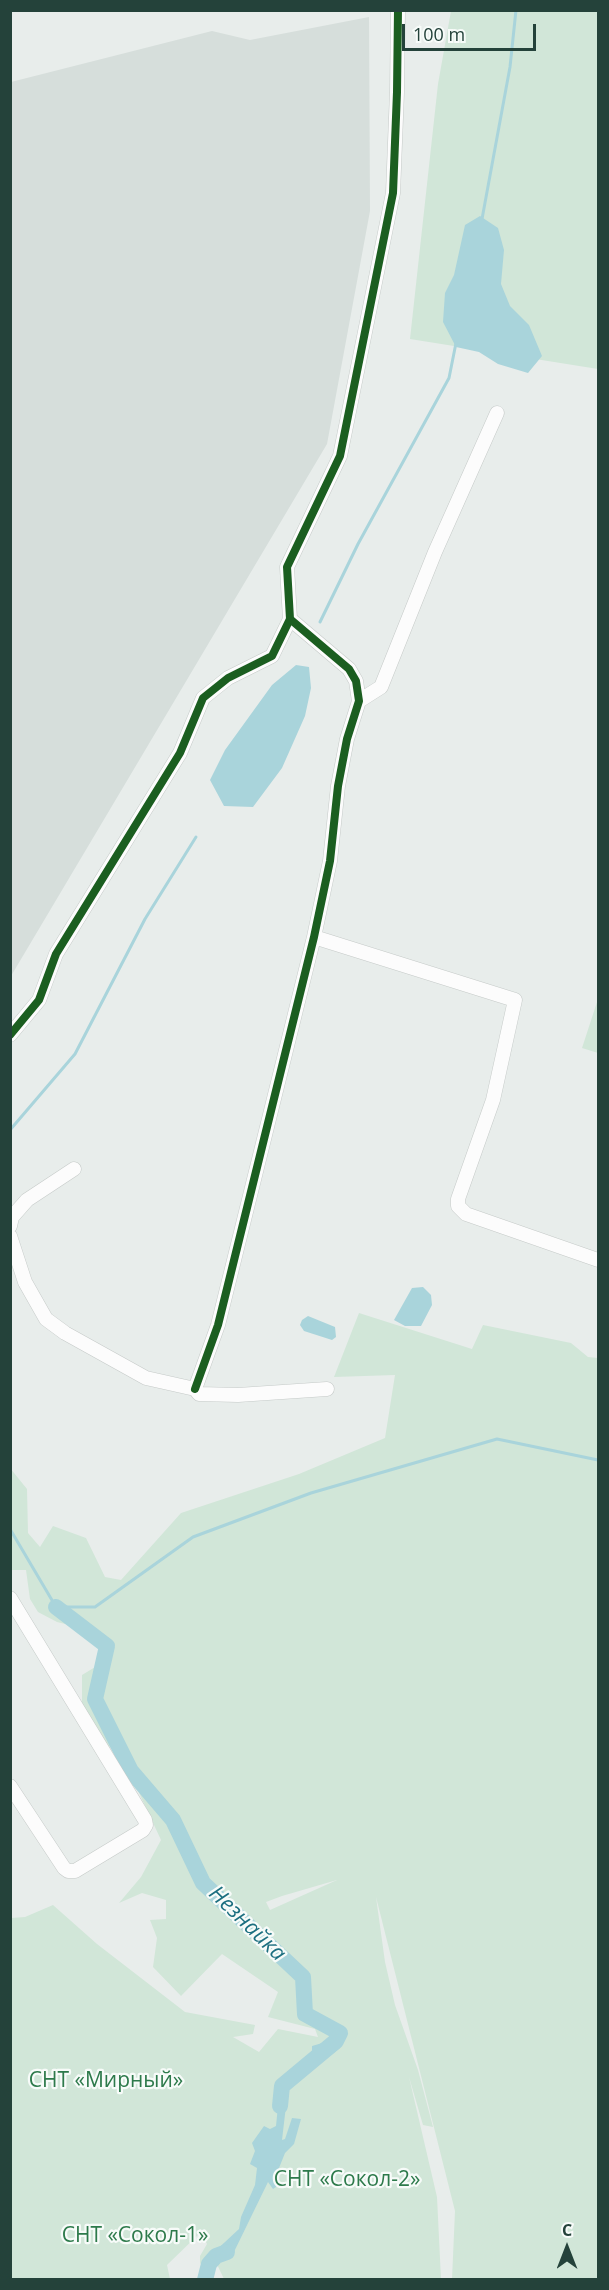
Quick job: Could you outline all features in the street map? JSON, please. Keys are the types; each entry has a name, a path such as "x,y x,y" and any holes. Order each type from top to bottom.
{"street":[{"path":"10,1035 39,1000 56,954 180,753 203,698 228,678 272,656 290,619 287,567 340,456 393,193 398,10"},
{"path":"359,701 381,687 435,552 497,413"},
{"path":"195,1389 218,1325 314,937 330,861 347,740 359,701 356,681 350,669 290,619"},
{"path":"314,937 515,1000 493,1100 458,1206 466,1214 598,1260"},
{"path":"10,1226 12,1217 27,1200 74,1169"},
{"path":"10,1236 25,1282 46,1319 65,1333 146,1377 195,1389 199,1394 238,1395 327,1389"},
{"path":"10,1598 146,1825 143,1830 75,1871 68,1871 10,1786"}],"shaded area":[{"path":"369,17 370,211 327,444 11,976 11,82 212,31 250,40"}],"green space":[{"path":"451,11 598,11 598,369 410,339 438,84"},
{"path":"598,999 598,1053 582,1048"},
{"path":"359,1313 472,1349 483,1325 571,1343 588,1357 598,1358 598,2279 452,2279 455,2211 376,1897 385,1962 395,2005 418,2070 433,2127 423,2125 409,2077 437,2197 441,2279 224,2279 212,2254 200,2264 200,2256 207,2244 201,2232 167,2265 170,2279 11,2279 11,1918 25,1917 53,1905 97,1944 185,2012 255,2025 253,2034 233,2037 259,2052 278,2029 318,2037 315,2029 268,2017 278,1992 222,1954 181,1996 153,1967 157,1938 150,1920 166,1919 166,1900 142,1893 119,1903 141,1877 161,1840 121,1754 97,1739 82,1712 82,1675 110,1658 77,1627 57,1622 38,1612 30,1599 26,1570 11,1570 10,1468 27,1489 28,1533 40,1547 53,1526 86,1538 105,1577 121,1580 181,1513 299,1474 385,1438 395,1375 334,1377","holes":["337,1880 270,1910 266,1902"]}],"water":[{"path":"480,216 498,228 504,250 501,284 510,306 529,325 542,356 528,373 498,364 479,352 456,347 443,322 445,293 454,275 465,225"},
{"path":"296,665 309,667 311,688 305,716 282,768 253,807 224,806 210,780 225,750 272,685"},
{"path":"423,1287 431,1295 432,1305 421,1326 405,1326 394,1320 412,1288"},
{"path":"308,1316 335,1327 336,1337 332,1340 304,1331 300,1325 302,1320"},
{"path":"336,2039 342,2041 340,2048 331,2055 324,2054 306,2067 303,2064 312,2056 312,2046"},
{"path":"280,2086 285,2086 286,2106 282,2140 285,2139 292,2118 301,2119 294,2144 285,2153 277,2173 279,2185 273,2189 268,2182 231,2258 222,2257 211,2266 207,2262 211,2255 239,2229 241,2217 255,2185 257,2168 250,2164 255,2151 252,2143 264,2126 270,2129 276,2126"}],"waterway":[{"path":"482,219 510,67 516,10"},
{"path":"320,622 358,544 449,378 456,343"},
{"path":"10,1130 75,1054 145,919 196,837"},
{"path":"10,1529 56,1607 95,1607 193,1537 311,1493 497,1439 598,1460"},
{"name":"Незнайка","path":"56,1607 107,1646 95,1699 131,1771 173,1820 203,1883 303,1977 305,2014 340,2033 336,2041 282,2086 280,2106"},
{"name":"Незнайка","path":"205,2280 209,2264 216,2256 227,2252"}],"cycle path":[{"path":"10,1035 39,1000 56,954 180,753 203,698 228,678 272,656 290,619 287,567 340,456 393,193 398,10"},
{"path":"195,1389 218,1325 314,937 330,861 338,786 347,739 359,701 356,681 349,669 290,619"}],"park label":[{"name":"СНТ «Мирный»","path":"106,2081"},
{"name":"СНТ «Сокол-2»","path":"347,2180"},
{"name":"СНТ «Сокол-1»","path":"135,2236"}]}
